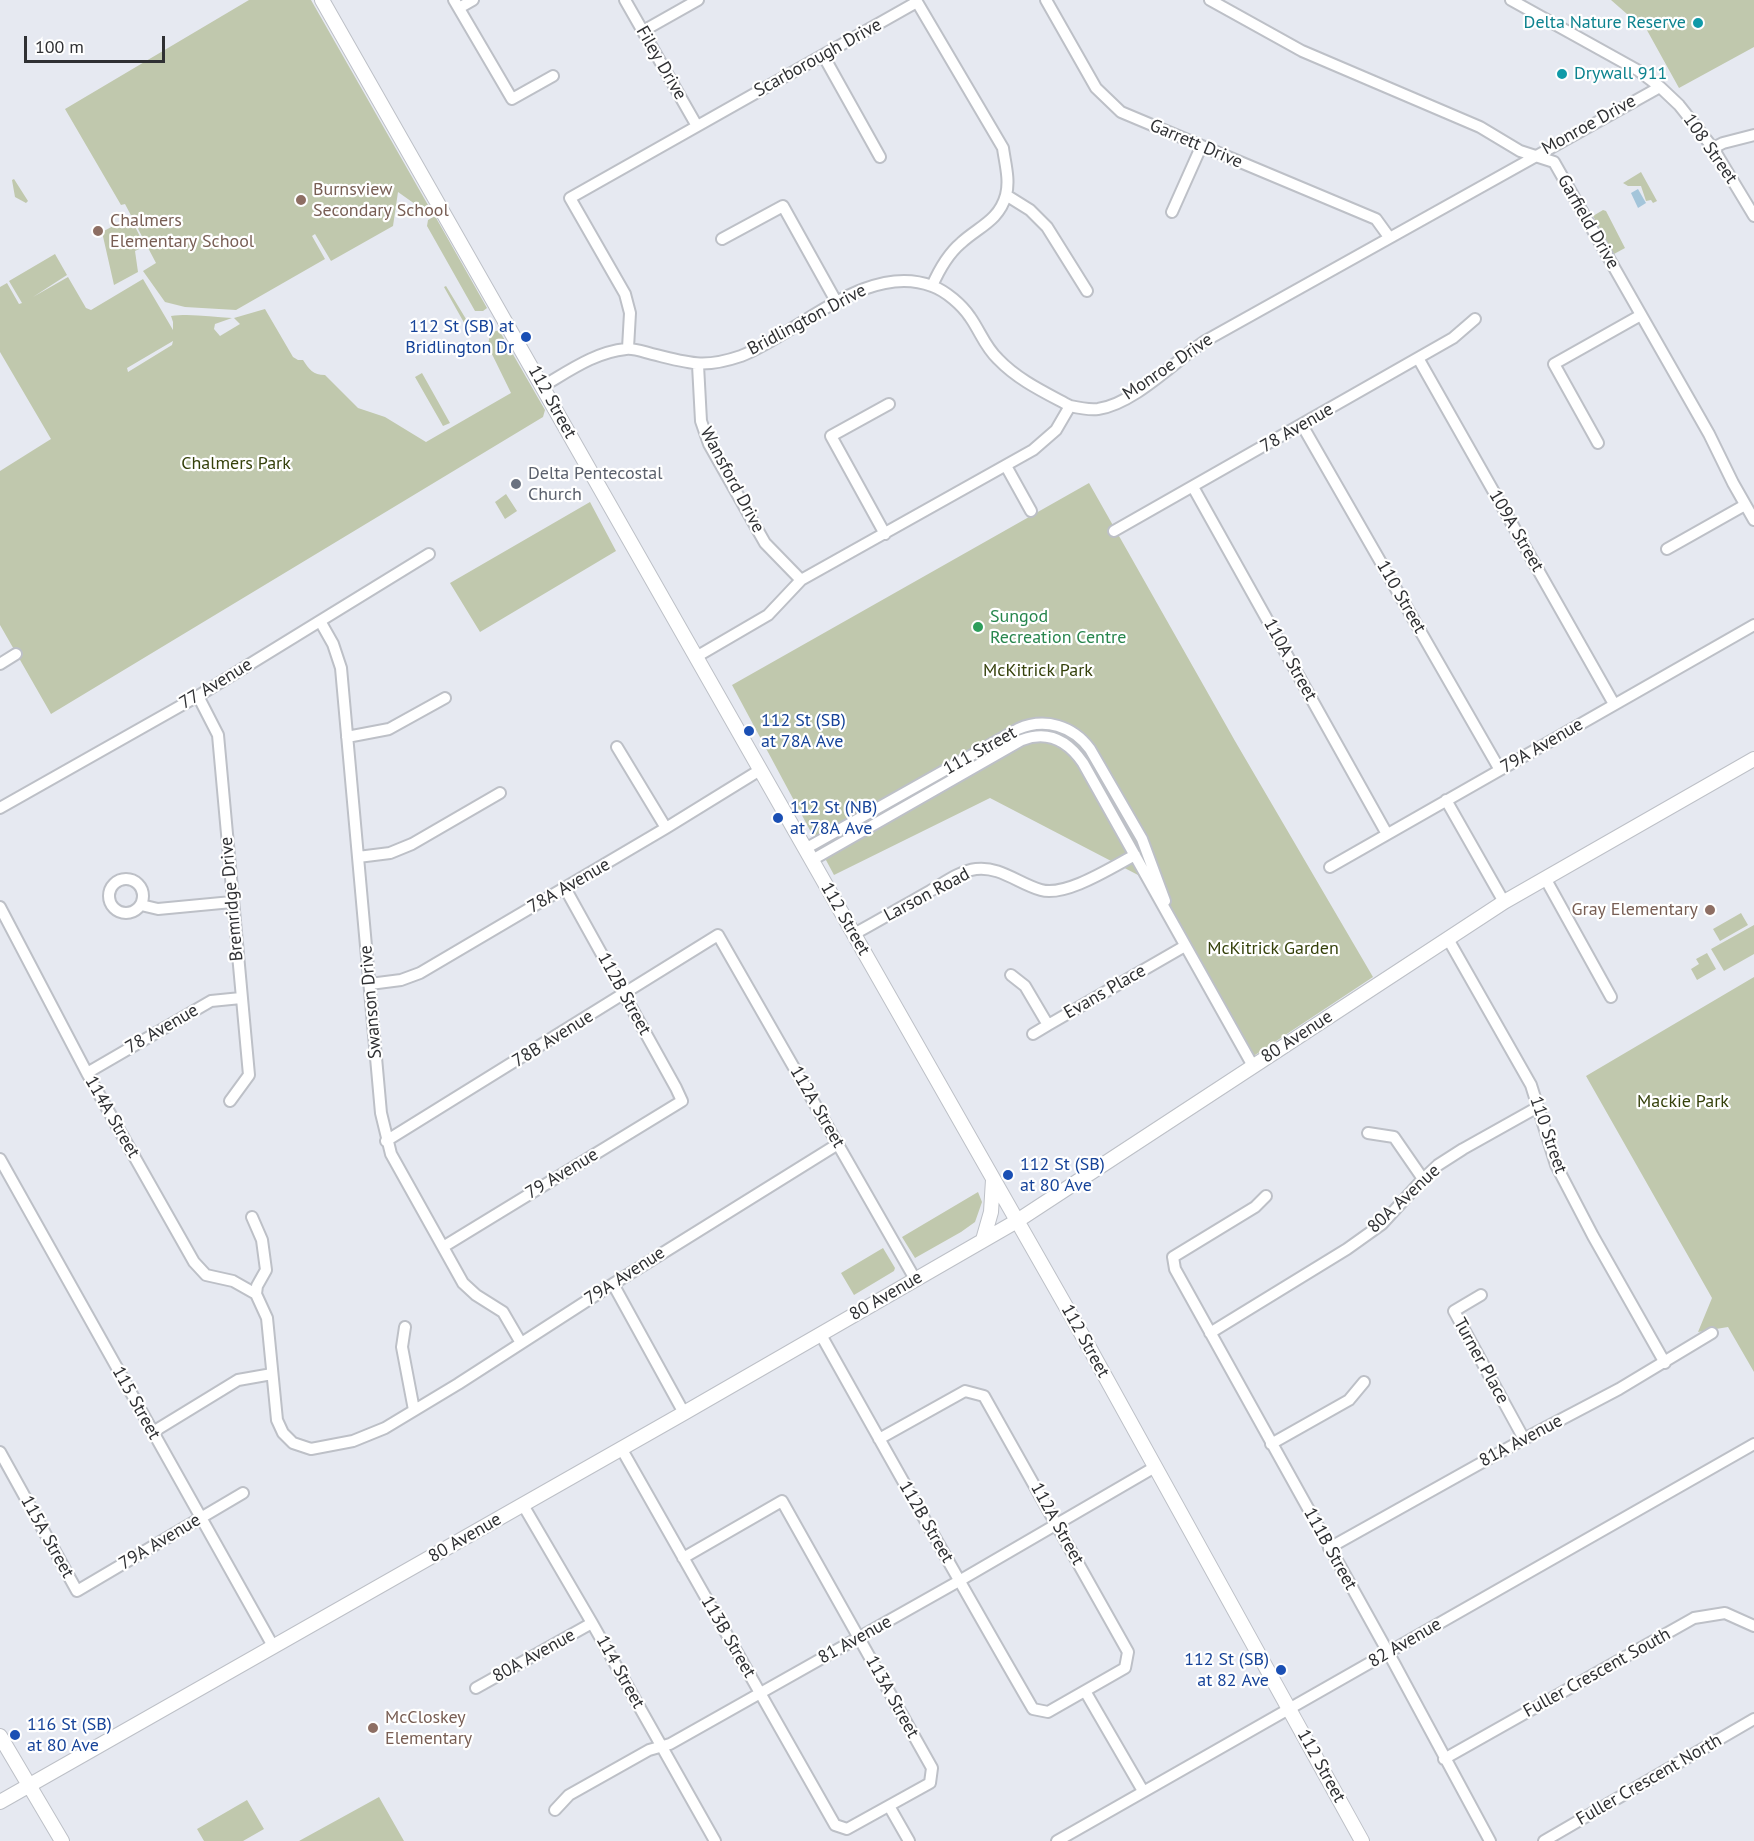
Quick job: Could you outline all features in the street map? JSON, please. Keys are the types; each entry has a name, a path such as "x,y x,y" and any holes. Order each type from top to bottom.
{"street":[{"name":"112 Street","path":"322,0 1017,1221 1362,1841"},
{"path":"473,0 457,4 512,99 553,76"},
{"name":"Filey Drive","path":"625,0 697,126"},
{"path":"642,31 698,0"},
{"name":"Garrett Drive","path":"1046,0 1096,88 1121,112 1376,219 1389,237"},
{"name":"Garfield Drive","path":"1210,0 1302,51 1480,127 1520,152 1554,162 1709,434 1754,520"},
{"name":"108 Street","path":"1511,0 1639,71 1660,87 1679,105 1713,148 1754,216"},
{"name":"Scarborough Drive","path":"628,348 630,313 625,294 570,198 917,2 1003,148 1008,175 1006,195"},
{"path":"823,55 880,157"},
{"name":"Monroe Drive","path":"1070,406 1098,409 1120,400 1155,380 1182,356 1205,341 1660,87"},
{"path":"1713,148 1754,135"},
{"path":"1172,212 1201,147"},
{"path":"932,286 948,257 962,241 985,226 1006,195 1030,210 1047,227 1087,291"},
{"path":"722,239 783,206 837,303"},
{"name":"Bridlington Drive","path":"543,386 598,355 628,348 698,365 727,360 754,351 860,290 886,282 910,282 932,286 956,302 970,317 984,343 996,358 1018,378 1070,406"},
{"path":"1598,443 1554,364 1641,315"},
{"name":"78 Avenue","path":"1114,531 1453,338 1475,319"},
{"name":"109A Street","path":"1418,358 1614,704"},
{"name":"Wansford Drive","path":"698,365 701,421 709,444 765,543 801,580"},
{"path":"885,534 831,436 889,404"},
{"path":"696,657 768,615 801,580 1006,466 1047,439 1056,430 1070,406"},
{"name":"110 Street","path":"1302,425 1500,770"},
{"path":"1006,466 1031,511"},
{"name":"110A Street","path":"1193,487 1387,834"},
{"path":"1667,549 1745,505"},
{"name":"77 Avenue","path":"0,808 198,696 429,554"},
{"name":"Swanson Drive","path":"321,621 333,644 341,669 381,1113 386,1141 391,1154 463,1283 503,1312 521,1343"},
{"name":"79A Avenue","path":"1330,867 1754,625"},
{"path":"0,664 16,654"},
{"name":"Bremridge Drive","path":"198,696 218,735 249,1075 230,1101"},
{"path":"347,737 389,729 445,698"},
{"name":"111 Street","path":"808,855 1018,729 1029,725 1046,724 1070,730 1080,736 1090,749 1142,839 1163,893 1167,913"},
{"name":"111 Street","path":"808,855 1022,740 1042,736 1061,740 1077,754 1253,1066"},
{"path":"617,747 666,828"},
{"name":"80 Avenue","path":"0,1802 1017,1221 1504,902 1754,759"},
{"name":"78A Avenue","path":"370,984 401,980 420,973 760,770"},
{"path":"358,858 390,853 412,844 500,793"},
{"path":"1446,800 1504,902"},
{"name":"Larson Road","path":"854,934 965,872 975,869 994,871 1014,877 1040,890 1050,891 1071,887 1135,855"},
{"path":"1545,878 1611,997"},
{"name":"112B Street","path":"565,888 682,1101"},
{"path":"141,905 158,909 232,902"},
{"name":"114A Street","path":"0,907 87,1073 194,1262 207,1275 232,1281 256,1294"},
{"name":"78B Avenue","path":"386,1141 718,935"},
{"name":"112A Street","path":"718,935 915,1279"},
{"name":"110 Street","path":"1448,939 1531,1085 1556,1165 1593,1236 1665,1363"},
{"name":"Evans Place","path":"1011,975 1025,986 1048,1024 1185,946"},
{"name":"78 Avenue","path":"87,1073 211,1001 241,998"},
{"path":"1033,1034 1048,1024"},
{"name":"79 Avenue","path":"443,1247 682,1101"},
{"name":"80A Avenue","path":"1210,1333 1347,1249 1382,1224 1423,1179 1463,1149 1538,1107"},
{"path":"1368,1133 1394,1137 1423,1179"},
{"name":"79A Avenue","path":"272,1374 277,1420 283,1433 292,1443 311,1449 353,1441 385,1428 838,1144"},
{"name":"115 Street","path":"0,1159 273,1646"},
{"path":"984,1240 991,1212 993,1180"},
{"name":"111B Street","path":"1266,1196 1256,1207 1173,1257 1175,1269 1490,1841"},
{"path":"153,1432 238,1380 272,1374 267,1318 256,1294 257,1286 266,1270 262,1240 252,1217"},
{"path":"613,1284 684,1413"},
{"name":"Turner Place","path":"1480,1295 1454,1311 1524,1439"},
{"path":"405,1327 402,1347 414,1410"},
{"name":"81A Avenue","path":"1329,1548 1524,1439 1619,1389 1712,1333"},
{"name":"112B Street","path":"821,1335 1033,1708 1048,1712 1085,1691"},
{"path":"1271,1444 1349,1400 1364,1382"},
{"name":"112A Street","path":"879,1439 965,1391 984,1396 1128,1652 1125,1668 1085,1691"},
{"name":"82 Avenue","path":"1056,1841 1754,1444"},
{"name":"113B Street","path":"621,1448 835,1825 847,1829 889,1806"},
{"name":"115A Street","path":"0,1452 77,1591"},
{"name":"81 Avenue","path":"555,1810 569,1795 650,1750 670,1744 1155,1467"},
{"name":"79A Avenue","path":"77,1591 243,1493"},
{"name":"113A Street","path":"683,1558 782,1501 932,1768 930,1783 889,1806"},
{"name":"114 Street","path":"523,1505 715,1841"},
{"name":"Fuller Crescent South","path":"1444,1759 1694,1618 1725,1613 1754,1626"},
{"name":"80A Avenue","path":"476,1689 592,1623"},
{"path":"1085,1691 1143,1791"},
{"name":"Fuller Crescent North","path":"1544,1841 1754,1719"},
{"path":"0,1736 62,1841"},
{"path":"889,1806 909,1841"}],"green space":[{"path":"249,0 311,0 428,205 422,209 398,192 393,226 331,261 315,234 312,236 325,259 236,310 185,307 165,302 143,271 156,263 125,204 121,205 65,109"},
{"name":"Delta Nature Reserve","path":"1611,0 1754,0 1754,47 1679,88 1643,23 1635,21"},
{"path":"1641,172 1657,201 1653,203 1651,200 1646,201 1641,186 1628,186 1623,183"},
{"path":"14,179 28,201 26,203 15,197 12,180"},
{"path":"1603,210 1606,211 1625,248 1614,254 1593,216"},
{"path":"435,216 487,308 483,311 475,311 427,226 428,220"},
{"path":"130,217 145,246 135,251 138,272 114,285 102,232"},
{"name":"Chalmers Park","path":"55,254 67,275 33,297 68,277 86,308 91,310 143,279 173,330 171,316 232,318 215,324 214,329 220,336 240,324 234,318 265,309 293,357 303,360 314,373 325,375 358,408 385,417 426,442 511,393 488,346 490,333 499,330 545,410 543,417 51,714 0,625 0,471 51,439 0,352 0,287 7,283 19,304 22,303 9,281","holes":["173,341 172,345 128,372 127,368"]},
{"path":"446,286 469,324 467,328 444,287"},
{"path":"422,373 450,423 443,426 415,377"},
{"name":"McKitrick Park","path":"1089,483 1235,741 1373,977 1252,1057 1138,875 990,798 834,875 732,685"},
{"path":"506,494 517,511 505,519 495,502"},
{"path":"590,502 616,551 480,632 450,583"},
{"path":"1741,913 1748,925 1720,941 1713,929"},
{"path":"1754,925 1754,954 1724,971 1711,949"},
{"path":"1707,953 1716,969 1697,980 1691,969 1699,964 1696,959"},
{"name":"Mackie Park","path":"1754,977 1754,1372 1728,1327 1698,1332 1712,1298 1586,1076"},
{"path":"978,1192 982,1202 975,1222 915,1258 902,1237"},
{"path":"883,1248 895,1268 894,1271 854,1295 841,1273"},
{"path":"379,1797 404,1841 299,1841"},
{"path":"247,1800 264,1829 243,1841 204,1841 197,1829"}],"water":[{"path":"1638,189 1646,203 1638,208 1631,193"}],"place":[{"name":"Delta Nature Reserve","path":"1698,23"},
{"name":"Drywall 911","path":"1562,74"},
{"name":"Burnsview Secondary School","path":"301,200"},
{"name":"Chalmers Elementary School","path":"98,231"},
{"name":"112 St (SB) at Bridlington Dr","path":"526,337"},
{"name":"Delta Pentecostal Church","path":"516,484"},
{"name":"Sungod Recreation Centre","path":"978,627"},
{"name":"112 St (SB) at 78A Ave","path":"749,731"},
{"name":"112 St (NB) at 78A Ave","path":"778,818"},
{"name":"Gray Elementary","path":"1710,910"},
{"name":"112 St (SB) at 80 Ave","path":"1008,1175"},
{"name":"112 St (SB) at 82 Ave","path":"1281,1670"},
{"name":"McCloskey Elementary","path":"373,1728"},
{"name":"116 St (SB) at 80 Ave","path":"15,1735"}],"park label":[{"name":"McKitrick Garden","path":"1273,949"}]}
